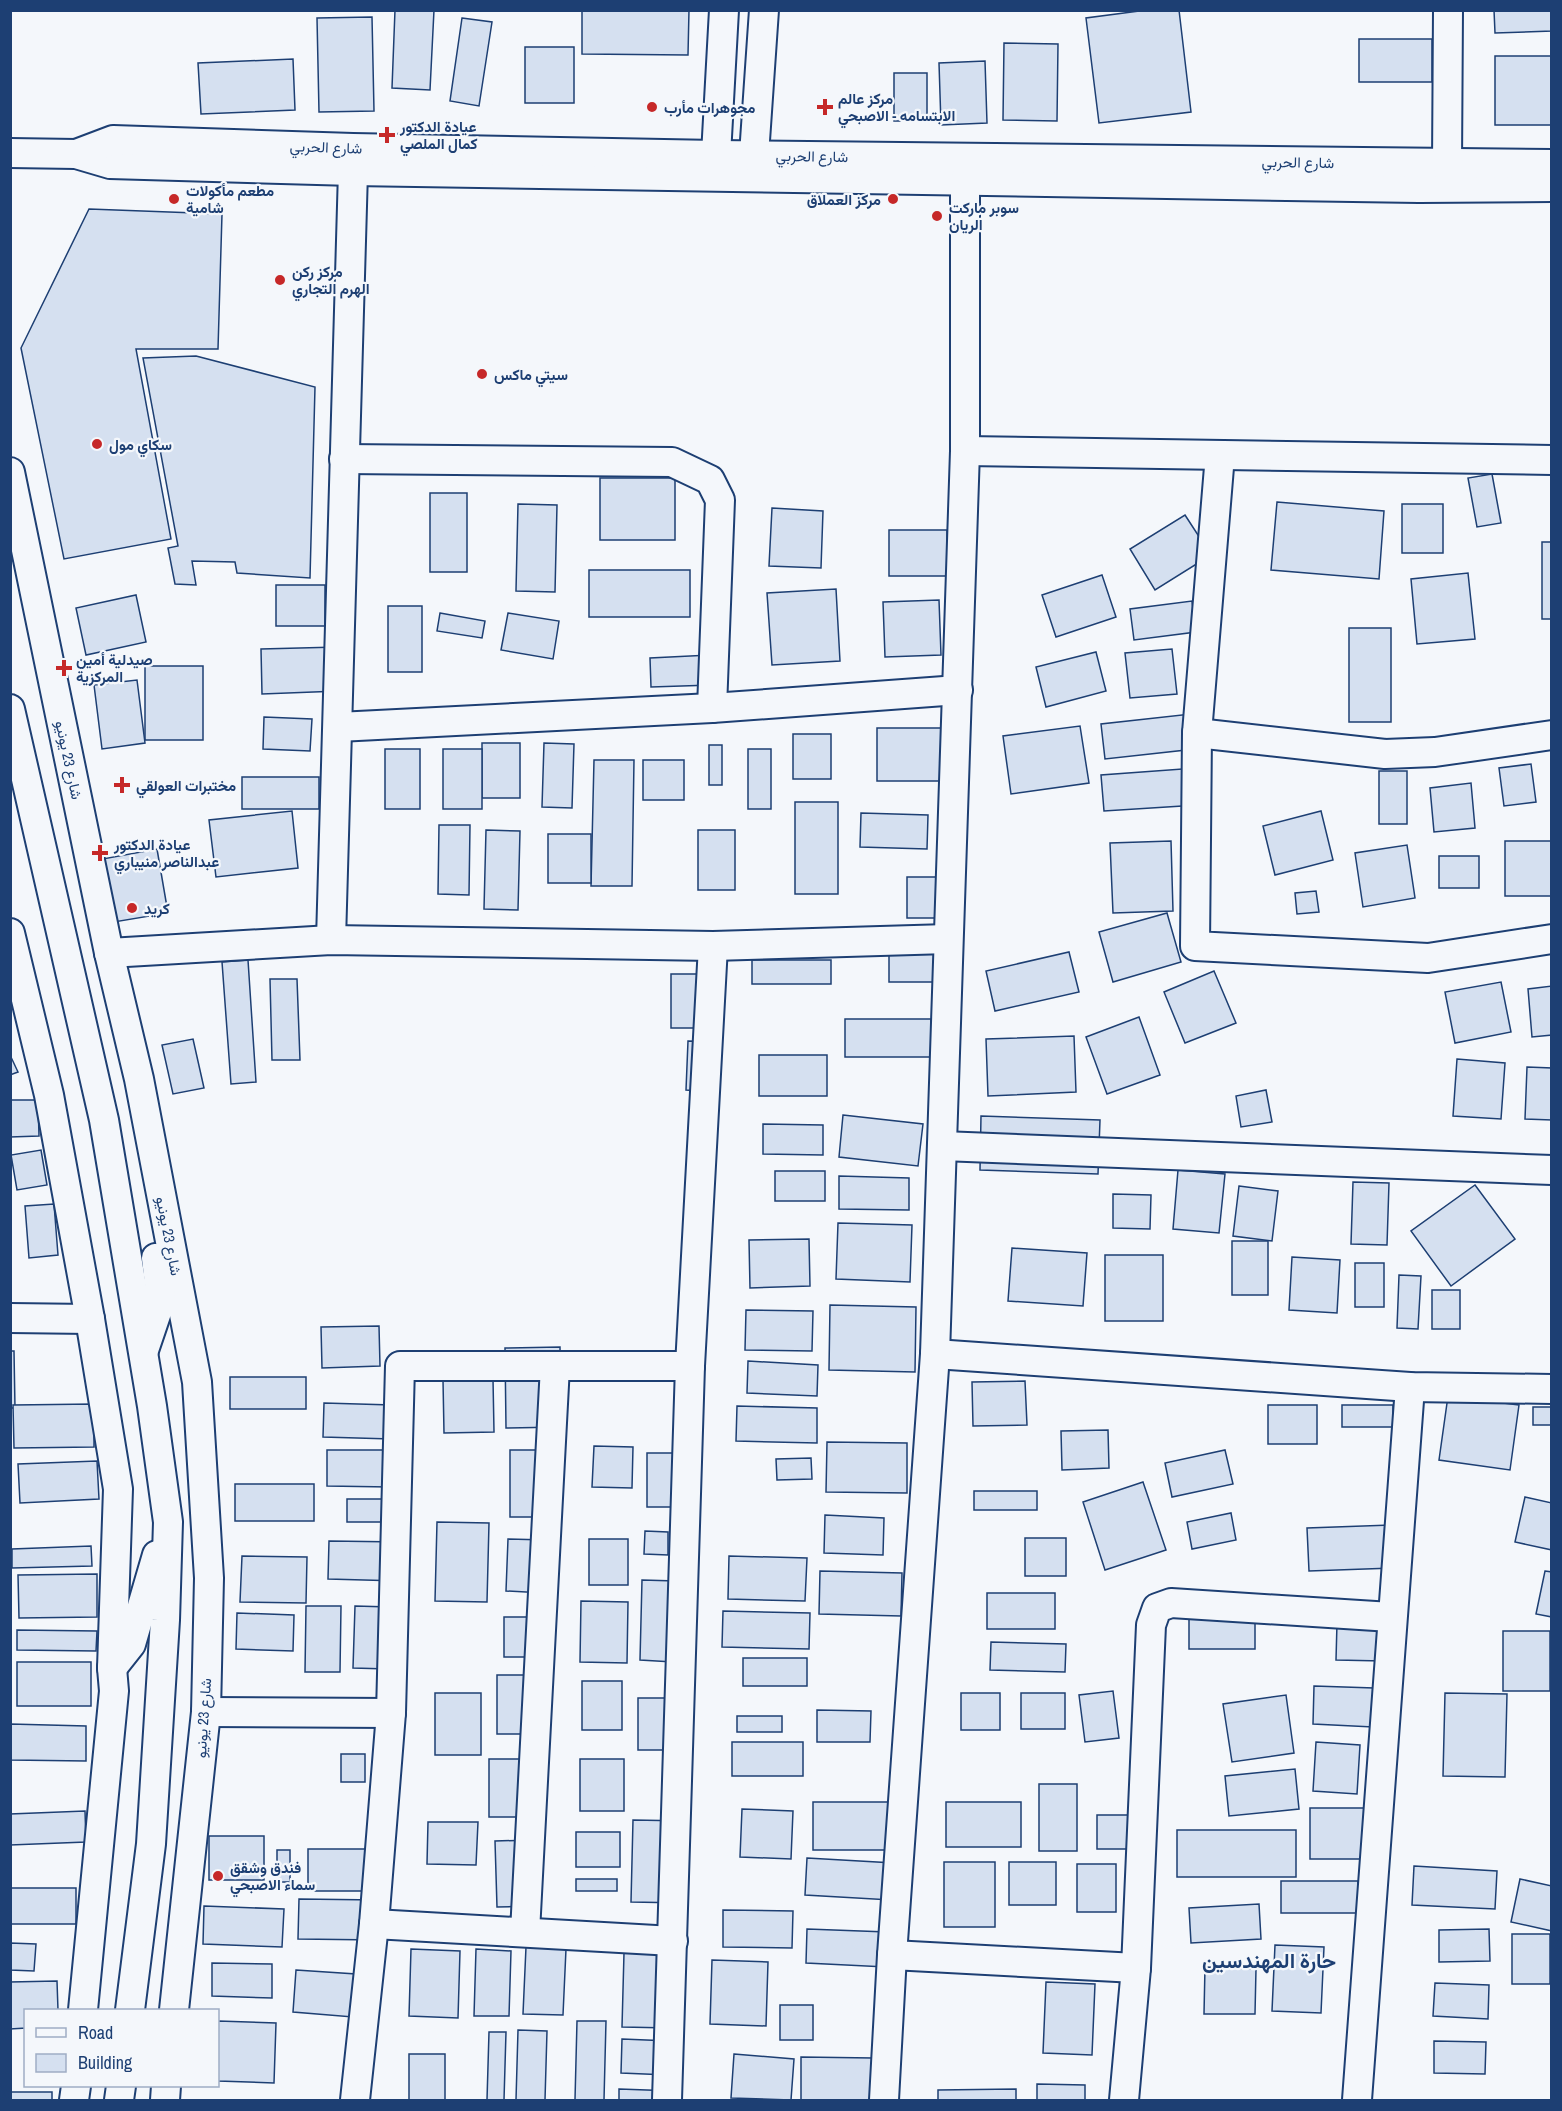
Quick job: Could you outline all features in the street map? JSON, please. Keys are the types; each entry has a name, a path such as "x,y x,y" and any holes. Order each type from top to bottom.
{"street":[{"path":"716,155 724,10"},
{"path":"754,155 764,10"},
{"path":"1447,164 1448,10"},
{"name":"شارع الحربي","path":"76,154 113,140 353,148 716,155 1551,164"},
{"name":"شارع الحربي","path":"10,153 76,154 110,165 353,171 1419,188 1551,187"},
{"path":"331,940 353,171"},
{"path":"884,2100 892,1955 935,1354 965,451 965,181"},
{"path":"965,451 1551,460"},
{"path":"1220,455 1197,733 1195,946 1428,958 1551,939"},
{"path":"344,459 672,462 710,480 720,500 712,708"},
{"name":"شارع 23 يونيو","path":"10,472 109,954 148,1128 197,1382 209,1578 206,1712 174,2009"},
{"path":"338,727 712,708 958,690"},
{"path":"10,709 104,1120 168,1522 165,1620 151,1844 130,2009"},
{"path":"1197,733 1385,754 1435,752 1551,735"},
{"path":"10,933 49,1095 90,1318 118,1489 112,1668 114,1691 83,2009"},
{"path":"109,954 331,940 713,946 948,939"},
{"path":"666,2100 673,1941 690,1366 713,946"},
{"path":"143,1355 161,1300 154,1240 142,1184 140,1153 148,1128"},
{"path":"942,1146 1551,1170"},
{"path":"10,1318 90,1318"},
{"path":"935,1354 1410,1386 1551,1389"},
{"path":"355,2100 374,1924 391,1713 400,1366 690,1366"},
{"path":"525,1932 555,1366"},
{"path":"1357,2100 1391,1617 1410,1386"},
{"path":"112,1668 131,1644 168,1522"},
{"path":"1124,2100 1136,1968 1151,1625 1157,1608 1171,1603 1391,1617"},
{"path":"206,1712 391,1713"},
{"path":"374,1924 673,1941"},
{"path":"892,1955 1136,1968"}],"building":[{"path":"395,10 434,10 430,90 392,88"},
{"path":"582,10 689,10 688,55 582,54"},
{"path":"1147,10 1179,10 1191,112 1099,123 1086,18"},
{"path":"1494,10 1552,10 1552,31 1495,33"},
{"path":"372,17 374,111 319,112 317,18"},
{"path":"462,18 492,22 479,106 450,101"},
{"path":"1359,39 1432,39 1432,82 1359,82"},
{"path":"1004,43 1058,44 1057,121 1003,120"},
{"path":"525,47 574,47 574,103 525,103"},
{"path":"1495,56 1552,56 1552,125 1495,125"},
{"path":"293,59 295,110 201,114 198,63"},
{"path":"985,61 987,123 941,125 939,63"},
{"path":"894,73 927,73 927,121 894,121"},
{"name":"سكاي مول","path":"89,209 222,214 218,349 136,349 171,539 64,559 21,348"},
{"path":"196,356 315,387 310,578 237,573 235,562 192,561 196,585 175,584 168,548 178,546 143,358"},
{"path":"1492,474 1501,523 1477,527 1468,478"},
{"path":"600,478 675,478 675,540 600,540"},
{"path":"430,493 467,493 467,572 430,572"},
{"path":"1277,502 1384,511 1379,579 1271,570"},
{"path":"518,504 557,505 555,592 516,591"},
{"path":"1402,504 1443,504 1443,553 1402,553"},
{"path":"772,508 823,511 821,568 769,566"},
{"path":"1185,515 1211,555 1155,590 1130,549"},
{"path":"889,530 947,530 947,576 889,576"},
{"path":"1542,542 1552,542 1552,619 1542,619"},
{"path":"589,570 690,570 690,617 589,617"},
{"path":"1468,573 1475,639 1417,644 1411,579"},
{"path":"1102,575 1116,617 1056,637 1042,595"},
{"path":"276,585 325,585 325,626 276,626"},
{"path":"836,589 840,661 772,665 767,593"},
{"path":"136,595 146,642 86,655 76,608"},
{"path":"939,600 941,655 885,657 883,602"},
{"path":"1192,601 1196,632 1134,640 1130,609"},
{"path":"388,606 422,606 422,672 388,672"},
{"path":"440,613 485,621 482,638 437,631"},
{"path":"508,613 559,621 553,659 501,650"},
{"path":"1349,628 1391,628 1391,722 1349,722"},
{"path":"338,647 339,691 262,694 261,649"},
{"path":"1172,649 1177,694 1130,698 1125,653"},
{"path":"1096,652 1106,691 1046,707 1036,667"},
{"path":"710,655 712,685 651,687 650,658"},
{"path":"145,666 203,666 203,740 145,740"},
{"path":"137,680 145,743 102,749 94,685"},
{"path":"1191,714 1195,749 1105,759 1101,724"},
{"path":"264,717 312,719 310,751 263,749"},
{"path":"1080,726 1089,783 1011,794 1003,736"},
{"path":"877,728 947,728 947,781 877,781"},
{"path":"793,734 831,734 831,779 793,779"},
{"path":"482,743 520,743 520,798 482,798"},
{"path":"544,743 574,744 572,808 542,807"},
{"path":"709,745 722,745 722,785 709,785"},
{"path":"385,749 420,749 420,809 385,809"},
{"path":"443,749 482,749 482,809 443,809"},
{"path":"748,749 771,749 771,809 748,809"},
{"path":"594,760 634,760 632,886 591,886"},
{"path":"643,760 684,760 684,800 643,800"},
{"path":"1531,764 1536,802 1504,806 1499,768"},
{"path":"1196,768 1198,805 1104,811 1101,775"},
{"path":"1379,771 1407,771 1407,824 1379,824"},
{"path":"242,777 319,777 319,809 242,809"},
{"path":"1471,783 1475,828 1434,832 1430,788"},
{"path":"795,802 838,802 838,894 795,894"},
{"path":"292,811 298,868 216,877 209,820"},
{"path":"1321,811 1333,860 1275,875 1263,826"},
{"path":"861,813 928,815 927,849 860,847"},
{"path":"439,825 470,825 469,895 438,894"},
{"path":"486,830 520,831 518,910 484,909"},
{"path":"698,830 735,830 735,890 698,890"},
{"path":"548,834 591,834 591,883 548,883"},
{"path":"1171,841 1173,911 1113,913 1110,843"},
{"path":"1505,841 1552,841 1552,896 1505,896"},
{"path":"1407,845 1415,898 1363,907 1355,853"},
{"path":"157,849 168,913 108,923 97,860"},
{"path":"1439,856 1479,856 1479,888 1439,888"},
{"path":"907,877 937,877 937,918 907,918"},
{"path":"1316,891 1319,912 1297,914 1295,893"},
{"path":"1167,913 1181,962 1113,982 1099,932"},
{"path":"889,932 941,932 941,982 889,982"},
{"path":"1069,952 1079,992 995,1011 986,971"},
{"path":"248,960 256,1082 231,1084 222,962"},
{"path":"752,960 831,960 831,984 752,984"},
{"path":"1214,971 1236,1023 1185,1043 1164,992"},
{"path":"671,974 712,974 712,1028 671,1028"},
{"path":"270,979 297,979 300,1060 272,1060"},
{"path":"1501,982 1511,1032 1455,1043 1445,992"},
{"path":"1552,986 1552,1035 1532,1037 1528,989"},
{"path":"1139,1017 1160,1075 1107,1094 1086,1037"},
{"path":"845,1019 931,1019 931,1057 845,1057"},
{"path":"1074,1036 1076,1092 988,1096 986,1039"},
{"path":"193,1039 204,1088 173,1094 162,1045"},
{"path":"688,1041 718,1042 716,1092 686,1090"},
{"path":"10,1055 18,1072 10,1075"},
{"path":"759,1055 827,1055 827,1096 759,1096"},
{"path":"1457,1059 1505,1063 1501,1119 1453,1116"},
{"path":"1527,1067 1552,1068 1552,1120 1525,1119"},
{"path":"1266,1090 1272,1122 1241,1127 1236,1096"},
{"path":"10,1100 38,1100 39,1136 10,1137"},
{"path":"843,1115 923,1124 918,1166 839,1157"},
{"path":"981,1116 1100,1120 1098,1174 980,1170"},
{"path":"763,1124 823,1125 823,1155 763,1154"},
{"path":"41,1150 47,1185 17,1190 11,1155"},
{"path":"1178,1170 1225,1174 1219,1233 1173,1229"},
{"path":"775,1171 825,1171 825,1201 775,1201"},
{"path":"839,1176 909,1178 909,1210 839,1209"},
{"path":"1353,1182 1389,1183 1387,1245 1351,1244"},
{"path":"1475,1185 1515,1239 1451,1286 1411,1231"},
{"path":"1239,1186 1278,1191 1272,1241 1233,1236"},
{"path":"1113,1194 1151,1195 1150,1229 1113,1228"},
{"path":"54,1204 58,1255 29,1258 25,1206"},
{"path":"838,1223 912,1225 910,1282 836,1279"},
{"path":"809,1239 810,1286 750,1288 749,1240"},
{"path":"1232,1241 1268,1241 1268,1295 1232,1295"},
{"path":"1012,1248 1087,1253 1083,1306 1008,1301"},
{"path":"1105,1255 1163,1255 1163,1321 1105,1321"},
{"path":"1292,1257 1340,1260 1337,1313 1289,1310"},
{"path":"1355,1263 1384,1263 1384,1307 1355,1307"},
{"path":"1399,1275 1421,1276 1418,1329 1397,1328"},
{"path":"1432,1290 1460,1290 1460,1329 1432,1329"},
{"path":"830,1305 916,1307 915,1372 829,1370"},
{"path":"746,1310 813,1311 812,1351 745,1350"},
{"path":"379,1326 380,1366 322,1368 321,1327"},
{"path":"560,1347 561,1427 506,1428 505,1348"},
{"path":"10,1351 14,1351 15,1408 10,1408"},
{"path":"748,1361 818,1365 817,1396 747,1393"},
{"path":"230,1377 306,1377 306,1409 230,1409"},
{"path":"493,1379 494,1432 444,1433 443,1380"},
{"path":"1025,1381 1027,1425 973,1426 972,1382"},
{"path":"1448,1396 1519,1405 1510,1470 1439,1460"},
{"path":"324,1403 392,1405 391,1439 323,1437"},
{"path":"94,1404 94,1447 14,1448 13,1405"},
{"path":"1268,1405 1317,1405 1317,1444 1268,1444"},
{"path":"1342,1405 1393,1405 1393,1427 1342,1427"},
{"path":"737,1406 817,1408 817,1443 736,1441"},
{"path":"1533,1407 1552,1407 1552,1425 1533,1425"},
{"path":"1108,1430 1109,1468 1062,1470 1061,1431"},
{"path":"827,1442 907,1443 907,1493 826,1492"},
{"path":"594,1446 633,1447 632,1488 592,1487"},
{"path":"327,1450 391,1450 390,1487 327,1486"},
{"path":"510,1450 550,1450 550,1517 510,1517"},
{"path":"1225,1450 1233,1484 1172,1497 1165,1463"},
{"path":"647,1453 688,1453 688,1507 647,1507"},
{"path":"811,1458 812,1479 777,1480 776,1459"},
{"path":"97,1461 99,1499 20,1503 18,1464"},
{"path":"1143,1482 1166,1550 1105,1570 1083,1502"},
{"path":"235,1484 314,1484 314,1521 235,1521"},
{"path":"974,1491 1037,1491 1037,1510 974,1510"},
{"path":"1525,1497 1552,1503 1552,1550 1515,1542"},
{"path":"347,1499 388,1499 388,1522 347,1522"},
{"path":"1231,1513 1236,1540 1192,1549 1187,1522"},
{"path":"825,1515 884,1518 883,1555 824,1553"},
{"path":"437,1522 489,1523 487,1602 435,1601"},
{"path":"1391,1525 1393,1568 1309,1571 1307,1528"},
{"path":"645,1531 668,1532 668,1555 644,1554"},
{"path":"1025,1538 1066,1538 1066,1576 1025,1576"},
{"path":"508,1539 546,1540 544,1593 506,1591"},
{"path":"589,1539 628,1539 628,1585 589,1585"},
{"path":"329,1541 401,1542 400,1581 328,1579"},
{"path":"91,1546 92,1566 12,1568 12,1549"},
{"path":"242,1556 307,1557 306,1603 240,1602"},
{"path":"729,1556 807,1558 805,1601 728,1599"},
{"path":"820,1571 902,1573 901,1616 819,1614"},
{"path":"1545,1571 1552,1572 1552,1617 1536,1614"},
{"path":"97,1574 97,1617 19,1618 18,1575"},
{"path":"642,1580 676,1581 673,1662 640,1660"},
{"path":"987,1593 1055,1593 1055,1629 987,1629"},
{"path":"581,1601 628,1602 627,1663 580,1662"},
{"path":"1189,1604 1255,1604 1255,1649 1189,1649"},
{"path":"306,1606 341,1606 340,1672 305,1672"},
{"path":"355,1606 390,1607 388,1669 353,1668"},
{"path":"723,1611 810,1613 809,1649 722,1647"},
{"path":"237,1613 294,1615 293,1651 236,1649"},
{"path":"504,1617 540,1617 540,1657 504,1657"},
{"path":"1337,1623 1384,1625 1383,1661 1336,1660"},
{"path":"17,1630 97,1631 96,1651 17,1650"},
{"path":"1503,1631 1550,1631 1550,1691 1503,1691"},
{"path":"991,1642 1066,1644 1065,1672 990,1670"},
{"path":"743,1658 807,1658 807,1686 743,1686"},
{"path":"17,1662 91,1662 91,1706 17,1706"},
{"path":"497,1675 536,1675 536,1734 497,1734"},
{"path":"582,1681 622,1681 622,1730 582,1730"},
{"path":"1314,1686 1374,1688 1373,1727 1313,1724"},
{"path":"1113,1691 1119,1738 1085,1742 1079,1695"},
{"path":"435,1693 481,1693 481,1755 435,1755"},
{"path":"961,1693 1000,1693 1000,1730 961,1730"},
{"path":"1021,1693 1065,1693 1065,1729 1021,1729"},
{"path":"1445,1693 1507,1694 1505,1777 1443,1776"},
{"path":"1286,1695 1294,1753 1232,1762 1223,1704"},
{"path":"638,1698 675,1698 675,1750 638,1750"},
{"path":"817,1710 871,1711 870,1742 817,1742"},
{"path":"737,1716 782,1716 782,1732 737,1732"},
{"path":"10,1724 86,1726 86,1761 10,1760"},
{"path":"732,1742 803,1742 803,1776 732,1776"},
{"path":"1316,1742 1360,1745 1357,1794 1313,1791"},
{"path":"341,1754 365,1754 365,1782 341,1782"},
{"path":"489,1759 540,1759 540,1817 489,1817"},
{"path":"580,1759 624,1759 624,1811 580,1811"},
{"path":"1295,1769 1299,1809 1229,1816 1225,1776"},
{"path":"1039,1784 1077,1784 1077,1851 1039,1851"},
{"path":"813,1802 898,1802 898,1850 813,1850"},
{"path":"946,1802 1021,1802 1021,1847 946,1847"},
{"path":"1310,1808 1368,1808 1368,1859 1310,1859"},
{"path":"742,1809 793,1811 791,1859 740,1857"},
{"path":"85,1811 86,1842 10,1845 10,1814"},
{"path":"1097,1815 1137,1815 1137,1849 1097,1849"},
{"path":"633,1820 687,1821 684,1903 631,1902"},
{"path":"428,1822 478,1822 476,1865 427,1864"},
{"path":"1177,1830 1296,1830 1296,1877 1177,1877"},
{"path":"576,1832 620,1832 620,1867 576,1867"},
{"path":"209,1836 264,1836 264,1880 209,1880"},
{"path":"532,1840 534,1906 497,1907 495,1841"},
{"path":"308,1849 378,1849 378,1891 308,1891"},
{"path":"277,1850 290,1850 290,1882 277,1882"},
{"path":"807,1858 894,1863 891,1900 805,1895"},
{"path":"944,1862 995,1862 995,1927 944,1927"},
{"path":"1009,1862 1056,1862 1056,1905 1009,1905"},
{"path":"1077,1864 1116,1864 1116,1912 1077,1912"},
{"path":"1414,1866 1497,1871 1495,1909 1412,1905"},
{"path":"576,1879 617,1879 617,1891 576,1891"},
{"path":"1520,1879 1552,1886 1552,1931 1511,1922"},
{"path":"1281,1881 1358,1881 1358,1913 1281,1913"},
{"path":"10,1888 76,1888 76,1924 10,1924"},
{"path":"299,1899 378,1900 378,1940 298,1939"},
{"path":"1259,1904 1261,1939 1191,1943 1189,1908"},
{"path":"204,1906 284,1909 282,1947 203,1944"},
{"path":"723,1910 793,1911 792,1948 723,1947"},
{"path":"807,1929 887,1932 886,1967 806,1963"},
{"path":"1489,1929 1490,1961 1439,1962 1439,1930"},
{"path":"1512,1934 1550,1934 1550,1984 1512,1984"},
{"path":"10,1943 36,1944 34,1971 10,1970"},
{"path":"1275,1945 1324,1947 1321,2013 1272,2011"},
{"path":"526,1947 566,1949 563,2015 523,2014"},
{"path":"411,1949 460,1951 458,2018 409,2016"},
{"path":"476,1949 511,1951 509,2016 474,2016"},
{"path":"624,1953 671,1953 670,2028 622,2027"},
{"path":"712,1960 768,1962 766,2026 710,2024"},
{"path":"212,1963 272,1964 272,1998 212,1996"},
{"path":"1205,1967 1256,1969 1255,2014 1204,2014"},
{"path":"296,1970 356,1974 353,2017 293,2012"},
{"path":"57,1981 58,2009 24,2009 24,2028 10,2029 10,1982"},
{"path":"1046,1982 1095,1984 1092,2055 1043,2053"},
{"path":"1435,1983 1489,1985 1488,2019 1433,2016"},
{"path":"780,2005 813,2005 813,2040 780,2040"},
{"path":"219,2021 276,2023 274,2083 219,2081"},
{"path":"577,2021 606,2021 604,2100 575,2100"},
{"path":"518,2030 547,2031 545,2100 516,2100"},
{"path":"489,2032 506,2032 504,2100 487,2100"},
{"path":"622,2039 670,2041 668,2075 621,2073"},
{"path":"1434,2041 1486,2042 1485,2074 1434,2073"},
{"path":"409,2054 445,2054 445,2100 409,2100"},
{"path":"734,2054 794,2059 791,2100 731,2098"},
{"path":"801,2057 873,2058 873,2100 801,2100"},
{"path":"1037,2084 1085,2085 1085,2100 1037,2100"},
{"path":"619,2089 674,2091 674,2100 619,2100"},
{"path":"1016,2089 1016,2100 938,2100 938,2090"},
{"path":"10,2092 52,2092 52,2100 10,2100"}],"place":[{"name":"مجوهرات مأرب","path":"652,107"},
{"name":"مركز عالم الابتسامه - الاصبحي","path":"825,107"},
{"name":"عيادة الدكتور كمال الملصي","path":"387,135"},
{"name":"مطعم مأكولات شامية","path":"174,199"},
{"name":"مركز العملاق","path":"893,199"},
{"name":"سوبر ماركت الريان","path":"937,216"},
{"name":"مركز ركن الهرم التجاري","path":"280,280"},
{"name":"سيتي ماكس","path":"482,374"},
{"name":"سكاي مول","path":"97,444"},
{"name":"صيدلية أمين المركزية","path":"64,668"},
{"name":"مختبرات العولقي","path":"122,785"},
{"name":"عيادة الدكتور عبدالناصر منيباري","path":"100,853"},
{"name":"كريد","path":"132,908"},
{"name":"فندق وشقق سماء الاصبحي","path":"218,1876"}],"district":[{"name":"حارة المهندسين","path":"1269,1960"}]}
